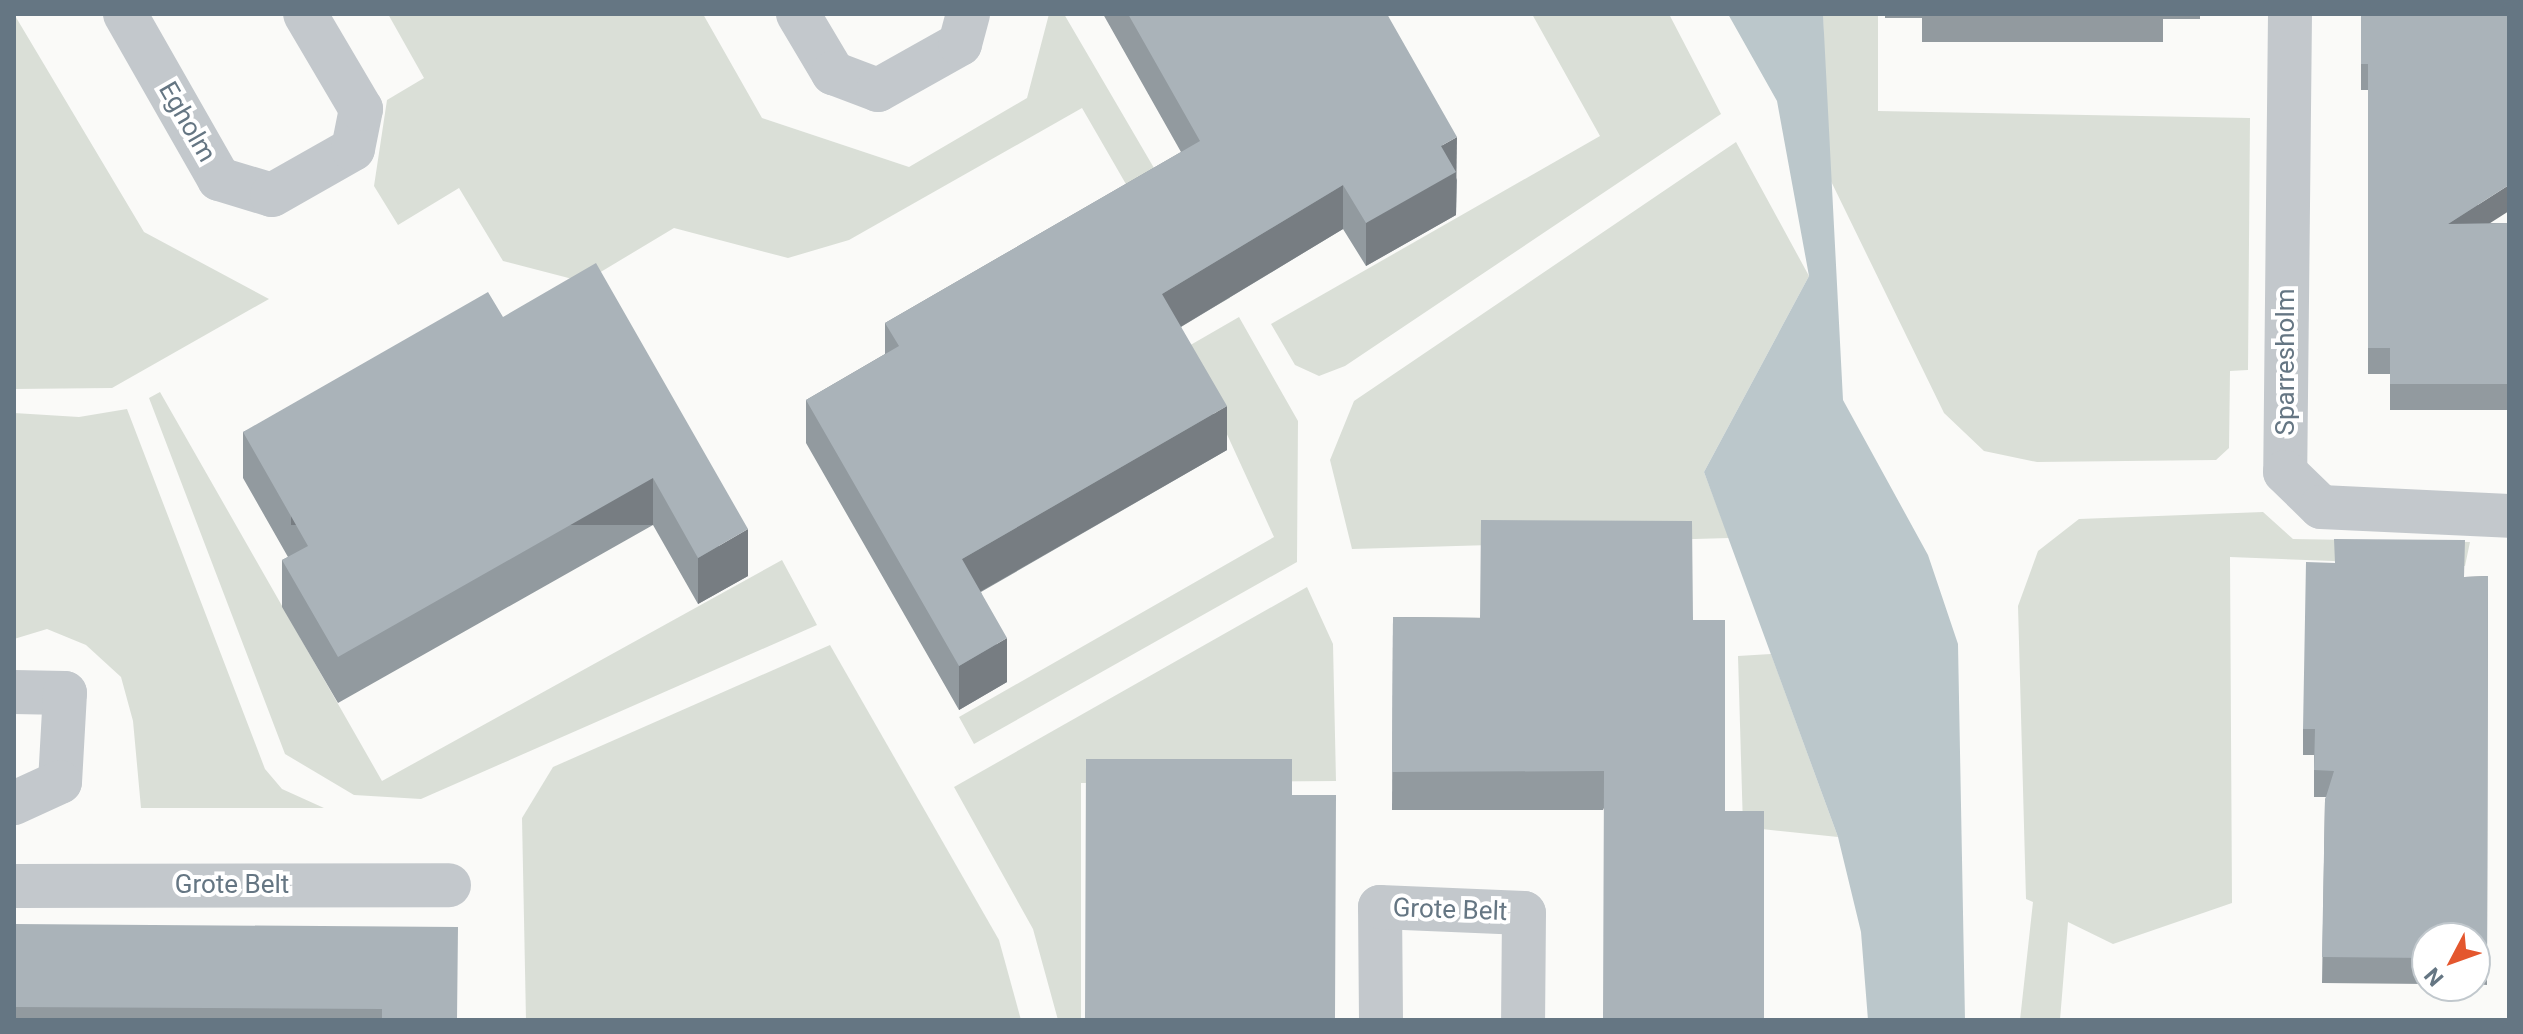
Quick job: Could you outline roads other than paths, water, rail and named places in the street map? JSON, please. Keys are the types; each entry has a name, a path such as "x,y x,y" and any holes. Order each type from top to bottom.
{"street":[{"name":"Egholm","path":"125,14 219,179 272,195 353,149 361,109 305,14"},
{"path":"798,14 833,73 878,90 960,44 968,14"},
{"name":"Sparresholm","path":"2290,14 2285,472 2321,507 2509,516"},
{"path":"14,692 65,693 60,782 14,803"},
{"name":"Grote Belt","path":"14,886 449,885"},
{"name":"Grote Belt","path":"1381,1020 1380,907 1524,913 1523,1020"}]}
